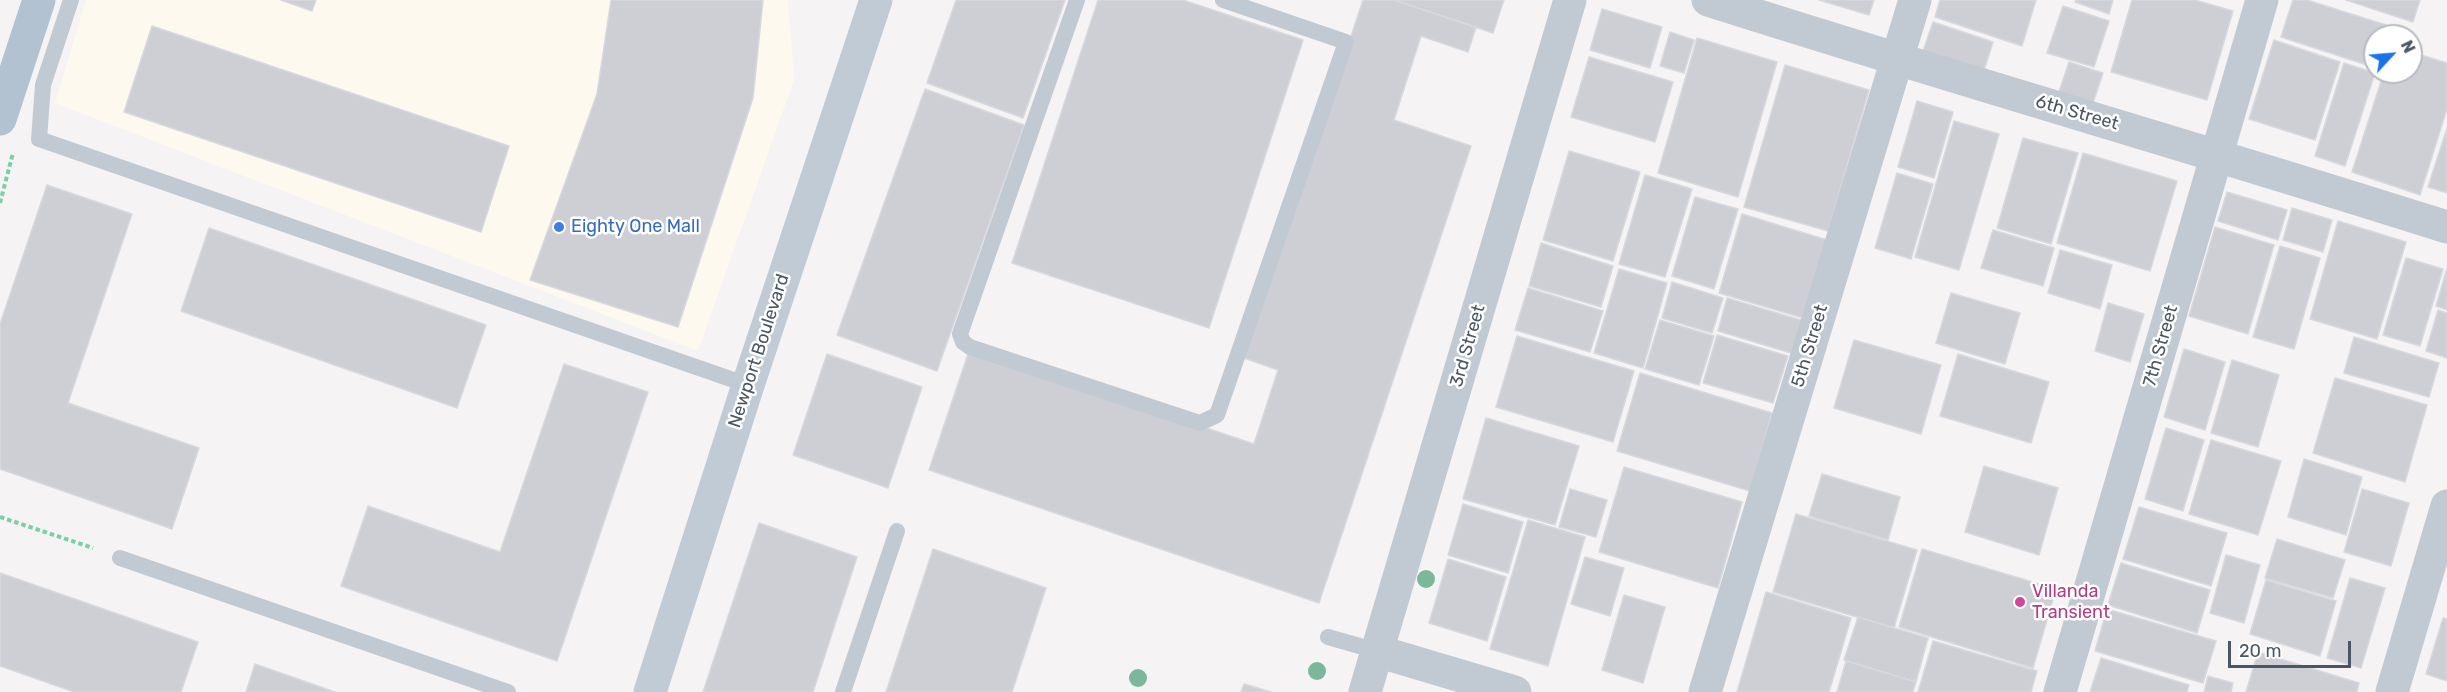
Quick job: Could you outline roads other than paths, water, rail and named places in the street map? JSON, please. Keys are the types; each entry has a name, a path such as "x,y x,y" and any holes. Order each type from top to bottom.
{"main road":[{"path":"0,121 39,0"}],"street":[{"name":"3rd Street","path":"1365,692 1570,0"},
{"name":"6th Street","path":"1708,0 1897,60 2218,154 2447,227"},
{"name":"5th Street","path":"1705,692 1915,0"},
{"name":"7th Street","path":"2060,692 2262,0"},
{"name":"Newport Boulevard","path":"650,692 747,385 872,3"},
{"path":"2392,692 2447,506"},
{"path":"1377,651 1515,692"}],"lane":[{"path":"71,0 43,85 39,139 747,385"},
{"path":"1077,0 960,334 963,342 970,347 1200,423 1217,415 1346,42 1223,0"},
{"path":"0,121 9,114 22,88 43,85"},
{"path":"843,692 897,531"},
{"path":"120,558 508,692"},
{"path":"1328,637 1377,651"}],"place":[{"name":"Eighty One Mall","path":"559,227"},
{"name":"Villanda Transient","path":"2020,602"}]}
